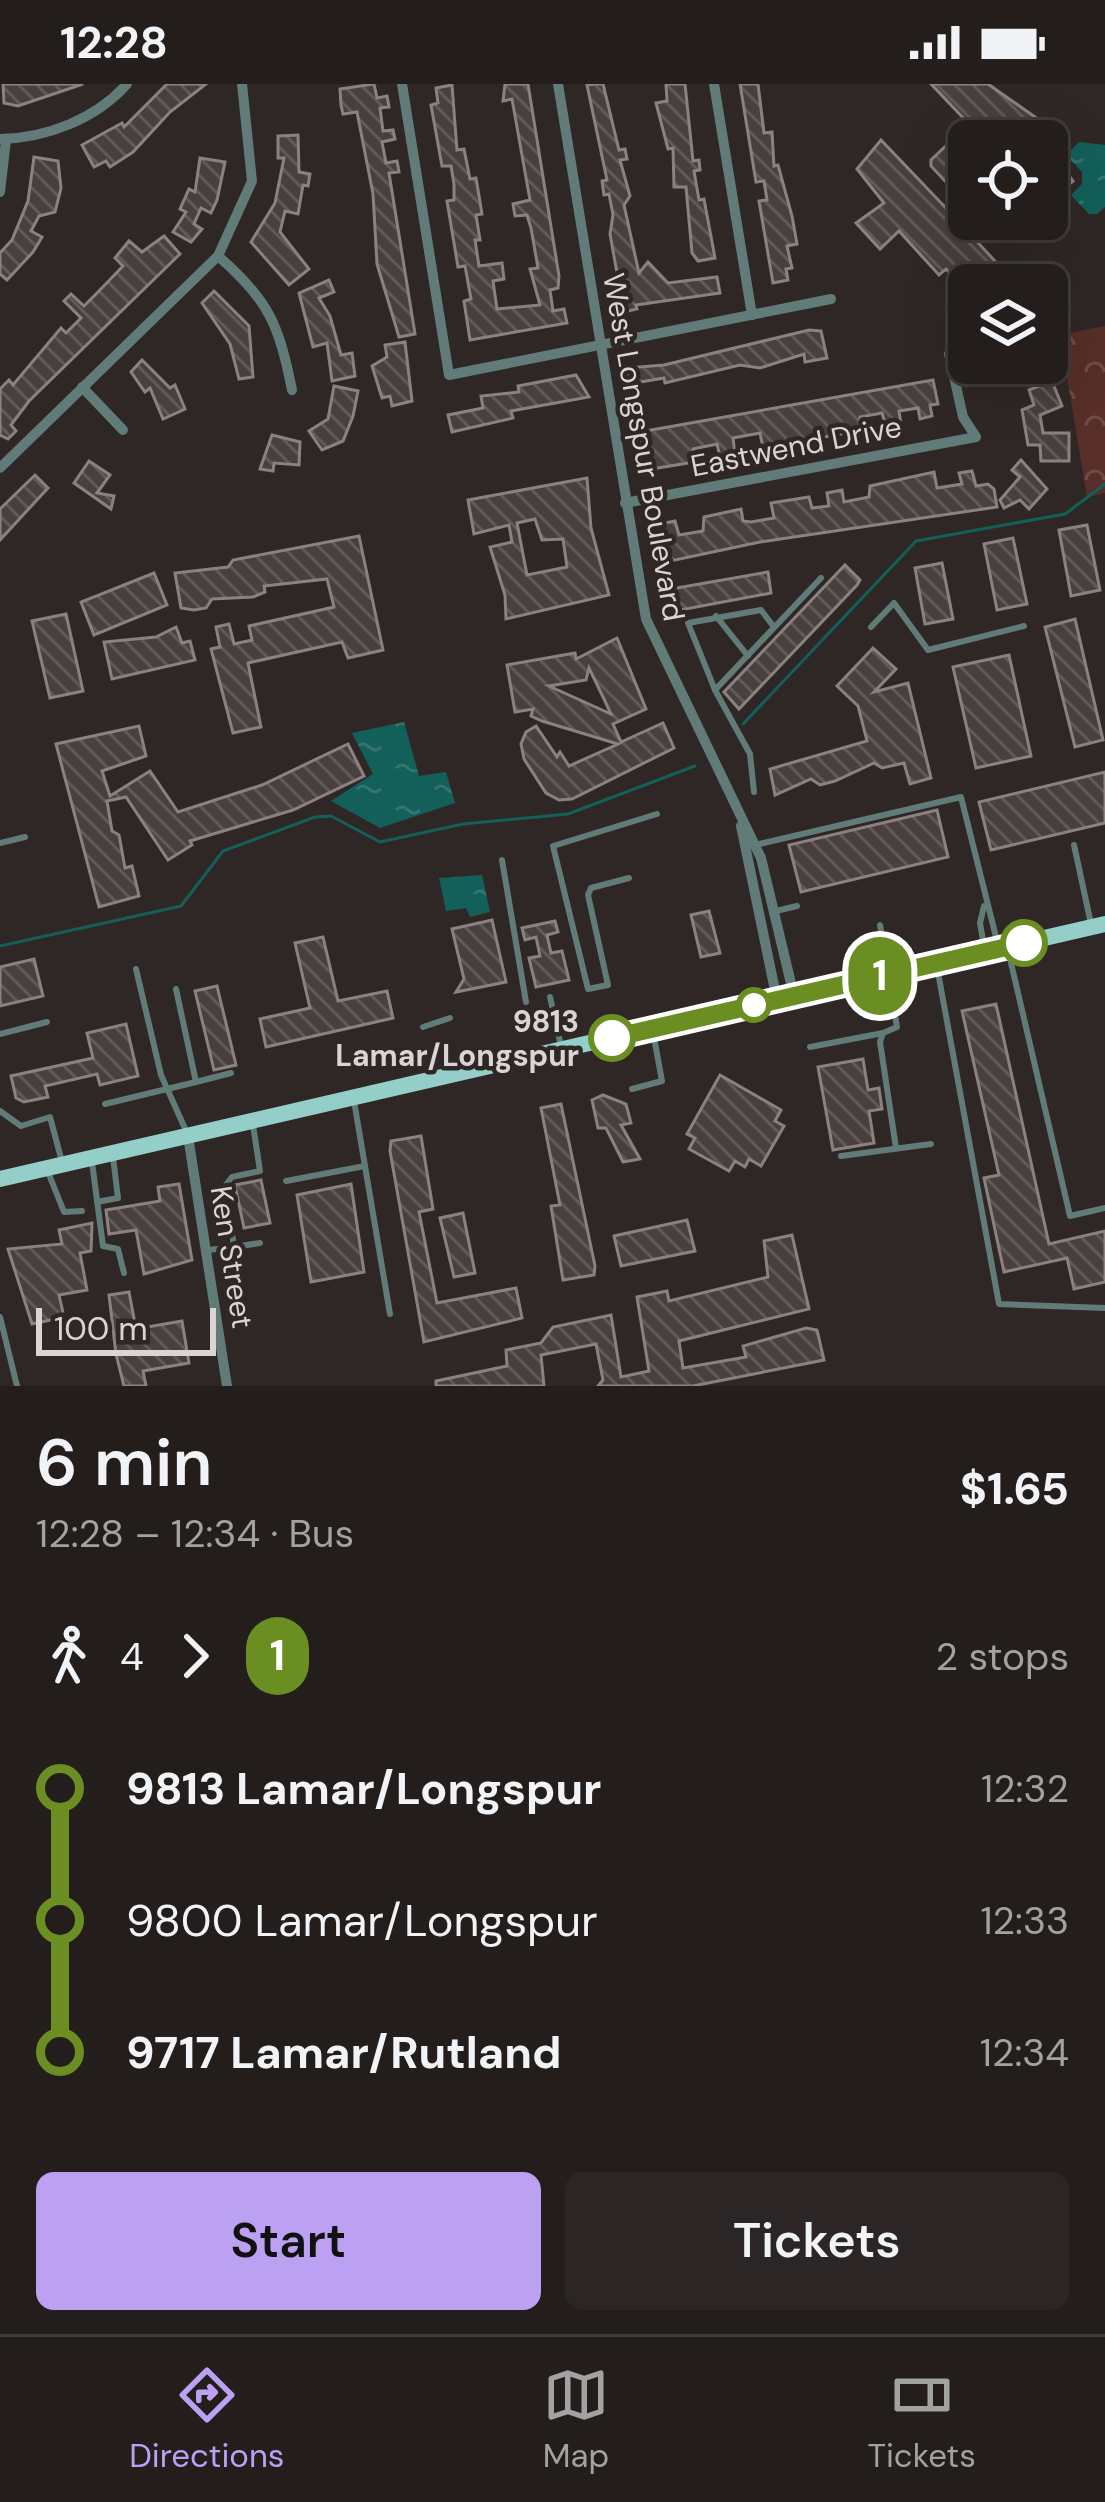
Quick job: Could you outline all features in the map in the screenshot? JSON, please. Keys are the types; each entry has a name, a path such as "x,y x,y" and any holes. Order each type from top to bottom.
{"main road":[{"path":"0,1180 1099,926"}],"street":[{"path":"0,192 3,140 91,115 127,84"},
{"path":"0,468 218,256 251,181 242,84"},
{"path":"402,84 449,376 831,299"},
{"name":"West Longspur Boulevard","path":"558,84 646,619 755,845 776,911 786,998"},
{"path":"713,84 752,315"},
{"path":"218,256 256,289 270,310 292,390"},
{"name":"Eastwend Drive","path":"626,503 976,437 963,417 956,384"},
{"path":"82,387 124,430"},
{"name":"West Longspur Boulevard","path":"736,805 786,998"},
{"name":"Ken Street","path":"188,1136 227,1386"}],"lane":[{"path":"715,690 821,578"},
{"path":"871,627 894,603 928,650 1024,626"},
{"path":"754,792 750,754 715,690 688,623 760,610 775,627"},
{"path":"715,615 748,656"},
{"path":"755,845 961,797 1070,1216 1105,1208"},
{"path":"629,878 591,888 588,895 608,985 588,989 553,846 657,814"},
{"path":"0,843 26,837"},
{"path":"1074,845 1099,926"},
{"path":"502,860 526,1002"},
{"path":"985,902 980,923 997,949"},
{"path":"776,911 797,906"},
{"path":"810,1047 897,1028 880,926"},
{"path":"937,963 999,1304 1105,1308"},
{"path":"136,968 168,1090 188,1136"},
{"path":"176,989 196,1082"},
{"path":"550,997 562,1050"},
{"path":"423,1027 450,1018"},
{"path":"0,1034 47,1022"},
{"path":"632,1088 662,1081 652,1029"},
{"path":"884,1033 880,1042 896,1148"},
{"path":"105,1104 231,1073"},
{"path":"353,1098 390,1314"},
{"path":"0,1111 21,1126 50,1117 61,1209 82,1211"},
{"path":"240,1274 225,1186 232,1177 260,1171 252,1121"},
{"path":"842,1156 931,1144"},
{"path":"97,1202 118,1198 112,1154"},
{"path":"91,1159 103,1246 118,1249 124,1273"},
{"path":"286,1181 365,1166"},
{"path":"208,1250 260,1243"},
{"path":"0,1317 17,1386"}],"green space":[{"path":"1105,326 1105,493 1087,497 1068,383 1068,333"}],"water":[{"path":"1079,142 1105,145 1105,207 1097,214 1089,214 1071,195 1082,184 1082,172 1068,153"},
{"path":"404,722 419,776 446,772 455,803 380,828 331,801 373,774 352,733"},
{"path":"482,875 490,912 470,917 466,908 446,911 439,878"}],"building":[{"path":"3,84 83,84 18,106 4,103"},
{"path":"167,84 206,84 170,112 133,152 110,167 106,161 94,167 82,145 122,123 124,127"},
{"path":"374,84 377,98 387,96 389,107 380,108 383,131 393,130 395,139 382,142 386,163 397,161 399,172 389,173 415,334 399,337 377,264 373,194 357,112 343,114 341,105 340,89"},
{"path":"505,84 528,84 559,276 558,288 550,290 553,311 564,309 567,323 470,340 464,301 471,299 465,266 458,267 447,201 454,200 454,184 451,166 442,166 431,105 438,103 436,88 452,85 457,150 464,149 470,179 476,178 482,214 476,215 479,266 502,263 504,279 493,281 497,309 540,305 530,269 538,268 531,228 527,215 515,216 513,204 530,200 512,99 503,101"},
{"path":"603,84 619,150 625,149 627,159 620,160 630,196 624,205 639,273 648,262 668,283 717,277 720,293 636,305 637,309 624,312 610,234 613,215 609,194 604,195 602,181 607,180 587,85"},
{"path":"666,84 685,84 693,161 699,160 700,170 694,171 699,200 704,199 715,258 698,261 692,253 686,187 674,187 673,148 668,149 656,103 667,101"},
{"path":"740,84 758,84 764,133 772,132 774,166 778,165 797,244 787,246 792,268 786,269 788,280 773,283 759,201 767,200 764,181 756,182"},
{"path":"931,84 988,84 1039,120 965,120"},
{"path":"298,135 299,172 310,174 308,186 303,185 298,214 285,211 280,232 309,269 289,285 251,242 275,203 284,158 278,158 278,136"},
{"path":"881,140 948,211 948,240 975,240 997,264 948,264 948,271 939,275 899,231 880,249 856,223 884,203 857,169"},
{"path":"948,144 948,184 931,166 931,160"},
{"path":"34,157 58,161 61,188 55,212 39,216 31,231 42,237 7,280 0,274 0,253 12,240 28,201"},
{"path":"200,158 225,162 217,200 211,213 201,208 194,224 202,229 191,242 173,232 186,212 180,209 189,189 195,192"},
{"path":"164,236 180,254 29,401 11,425 16,431 8,439 0,435 0,389 9,380 13,385 61,328 66,333 81,318 64,301 71,294 84,306 123,266 115,258 129,241 142,252"},
{"path":"329,280 334,292 319,298 330,316 341,355 352,353 355,376 332,381 327,343 313,347 299,293"},
{"path":"214,291 249,326 253,377 239,379 230,344 202,303"},
{"path":"821,331 827,358 805,362 804,354 760,368 740,365 665,383 664,378 629,384 626,368 664,365"},
{"path":"405,342 412,401 392,406 390,396 382,398 372,366 387,357 385,345"},
{"path":"142,360 170,388 175,385 185,409 163,419 150,388 145,392 131,372"},
{"path":"576,375 589,397 511,411 513,418 452,432 448,415 483,408 481,396 519,392 518,386"},
{"path":"933,380 938,404 930,405 932,416 920,419 918,408 899,411 901,424 886,426 882,413 860,417 858,431 763,448 760,433 733,438 735,454 720,457 717,444 693,449 694,462 652,469 644,452 640,432"},
{"path":"1053,384 1062,406 1040,415 1043,433 1069,433 1069,461 1041,461 1040,445 1028,445 1022,410 1034,405 1029,390"},
{"path":"334,386 358,391 343,441 322,450 309,431 328,419"},
{"path":"272,435 300,442 299,465 274,463 273,471 260,469"},
{"path":"1021,460 1047,489 1029,509 1020,500 1004,508 1000,500 1020,477 1012,470"},
{"path":"89,461 110,475 97,493 114,496 111,509 74,483"},
{"path":"972,471 976,486 988,484 994,489 997,507 760,542 661,563 660,524 675,521 679,535 703,531 704,517 741,509 743,521 751,522 774,518 771,503 809,497 812,508 829,506 827,493 842,490 844,502 869,497 870,486 934,472 937,488 962,484 959,473"},
{"path":"35,475 48,488 0,540 0,509"},
{"path":"587,478 591,528 609,595 506,619 505,595 490,547 512,542 509,525 474,534 468,500","holes":["535,519 542,540 563,539 567,567 527,575 517,523"]},
{"path":"1087,525 1100,590 1071,596 1059,530"},
{"path":"359,536 383,650 348,658 342,642 248,663 261,727 233,733 211,649 220,647 216,627 229,624 234,644 252,640 249,626 334,607 327,579 264,586 265,592 253,597 212,599 206,608 194,610 181,608 175,573 228,567 233,560"},
{"path":"1013,538 1027,604 997,610 984,544"},
{"path":"942,563 953,619 925,624 915,568"},
{"path":"845,565 860,580 857,585 739,709 724,692"},
{"path":"768,572 771,593 675,611 671,589"},
{"path":"154,573 167,605 94,635 81,602"},
{"path":"66,614 83,691 50,698 32,621"},
{"path":"1075,619 1103,740 1075,747 1045,627"},
{"path":"176,627 182,643 190,641 195,660 112,679 104,642 156,637"},
{"path":"617,638 646,709 613,724 621,742 663,723 674,748 572,799 559,800 546,793 524,759 521,744 526,732 536,726 569,766 618,744 542,721 531,716 533,709 515,712 507,665 575,653 576,659","holes":["589,668 611,714 549,686 586,680"]},
{"path":"873,648 896,669 874,692 908,683 931,778 910,784 904,763 882,768 874,763 835,781 820,785 811,779 775,795 770,769 867,741 858,706 837,686"},
{"path":"1009,655 1031,756 976,768 953,667"},
{"path":"139,726 146,756 102,771 110,796 150,771 178,812 262,785 348,744 364,776 293,810 190,841 192,845 168,860 126,797 107,801 112,831 119,835 125,868 132,866 139,896 99,907 56,744"},
{"path":"1105,772 1105,823 991,850 979,802"},
{"path":"937,810 948,857 801,892 789,845"},
{"path":"709,911 720,953 701,957 691,915"},
{"path":"492,920 506,982 456,992 464,979 452,929"},
{"path":"555,921 558,932 547,935 551,953 562,951 569,980 536,987 529,958 540,956 536,937 525,940 522,928"},
{"path":"323,937 338,1001 387,991 393,1018 266,1047 260,1019 310,1008 295,943"},
{"path":"34,959 43,996 0,1006 0,967"},
{"path":"217,986 236,1065 214,1070 195,991"},
{"path":"996,1004 1049,1244 1105,1231 1105,1282 1074,1289 1067,1258 1004,1272 984,1178 999,1175 962,1011"},
{"path":"126,1024 138,1076 100,1085 97,1074 45,1086 48,1097 24,1102 16,1098 11,1076 93,1058 87,1033"},
{"path":"863,1059 868,1090 879,1088 882,1109 869,1111 874,1143 833,1150 818,1067"},
{"path":"720,1075 781,1110 775,1121 784,1126 761,1166 749,1159 745,1167 735,1161 729,1171 689,1149 695,1138 687,1134"},
{"path":"603,1095 626,1104 631,1123 621,1125 640,1159 623,1162 606,1128 598,1128 592,1100"},
{"path":"561,1104 595,1266 594,1275 563,1280 551,1206 560,1205 541,1108"},
{"path":"421,1136 433,1209 419,1212 437,1303 516,1288 522,1318 424,1342 390,1151 391,1141"},
{"path":"261,1180 270,1223 244,1228 235,1185"},
{"path":"179,1184 192,1260 144,1274 136,1230 109,1234 106,1210 160,1201 158,1187"},
{"path":"351,1184 364,1272 311,1282 297,1195"},
{"path":"463,1213 475,1273 454,1277 440,1218"},
{"path":"687,1220 695,1251 621,1266 614,1236"},
{"path":"92,1223 91,1251 80,1253 87,1290 59,1295 64,1317 32,1324 8,1249 62,1244 59,1230"},
{"path":"792,1235 809,1309 679,1341 683,1368 746,1357 743,1346 806,1328 817,1330 824,1360 693,1386 598,1386 603,1380 596,1344 541,1355 544,1386 436,1386 436,1381 507,1366 506,1350 541,1343 553,1327 611,1315 621,1377 649,1371 637,1297 667,1291 669,1301 768,1277 764,1241"},
{"path":"129,1292 136,1329 182,1321 189,1363 143,1371 146,1386 124,1386 116,1354 109,1295"}],"waterway":[{"path":"743,724 916,541 1065,514 1105,484"},
{"path":"0,946 181,906 223,851 315,817 331,816 380,842 463,824 568,814 695,766"}],"bus line":[{"name":"1","path":"612,1038 1024,943"}],"place":[{"name":"9813 Lamar/Longspur","path":"612,1038"}]}
